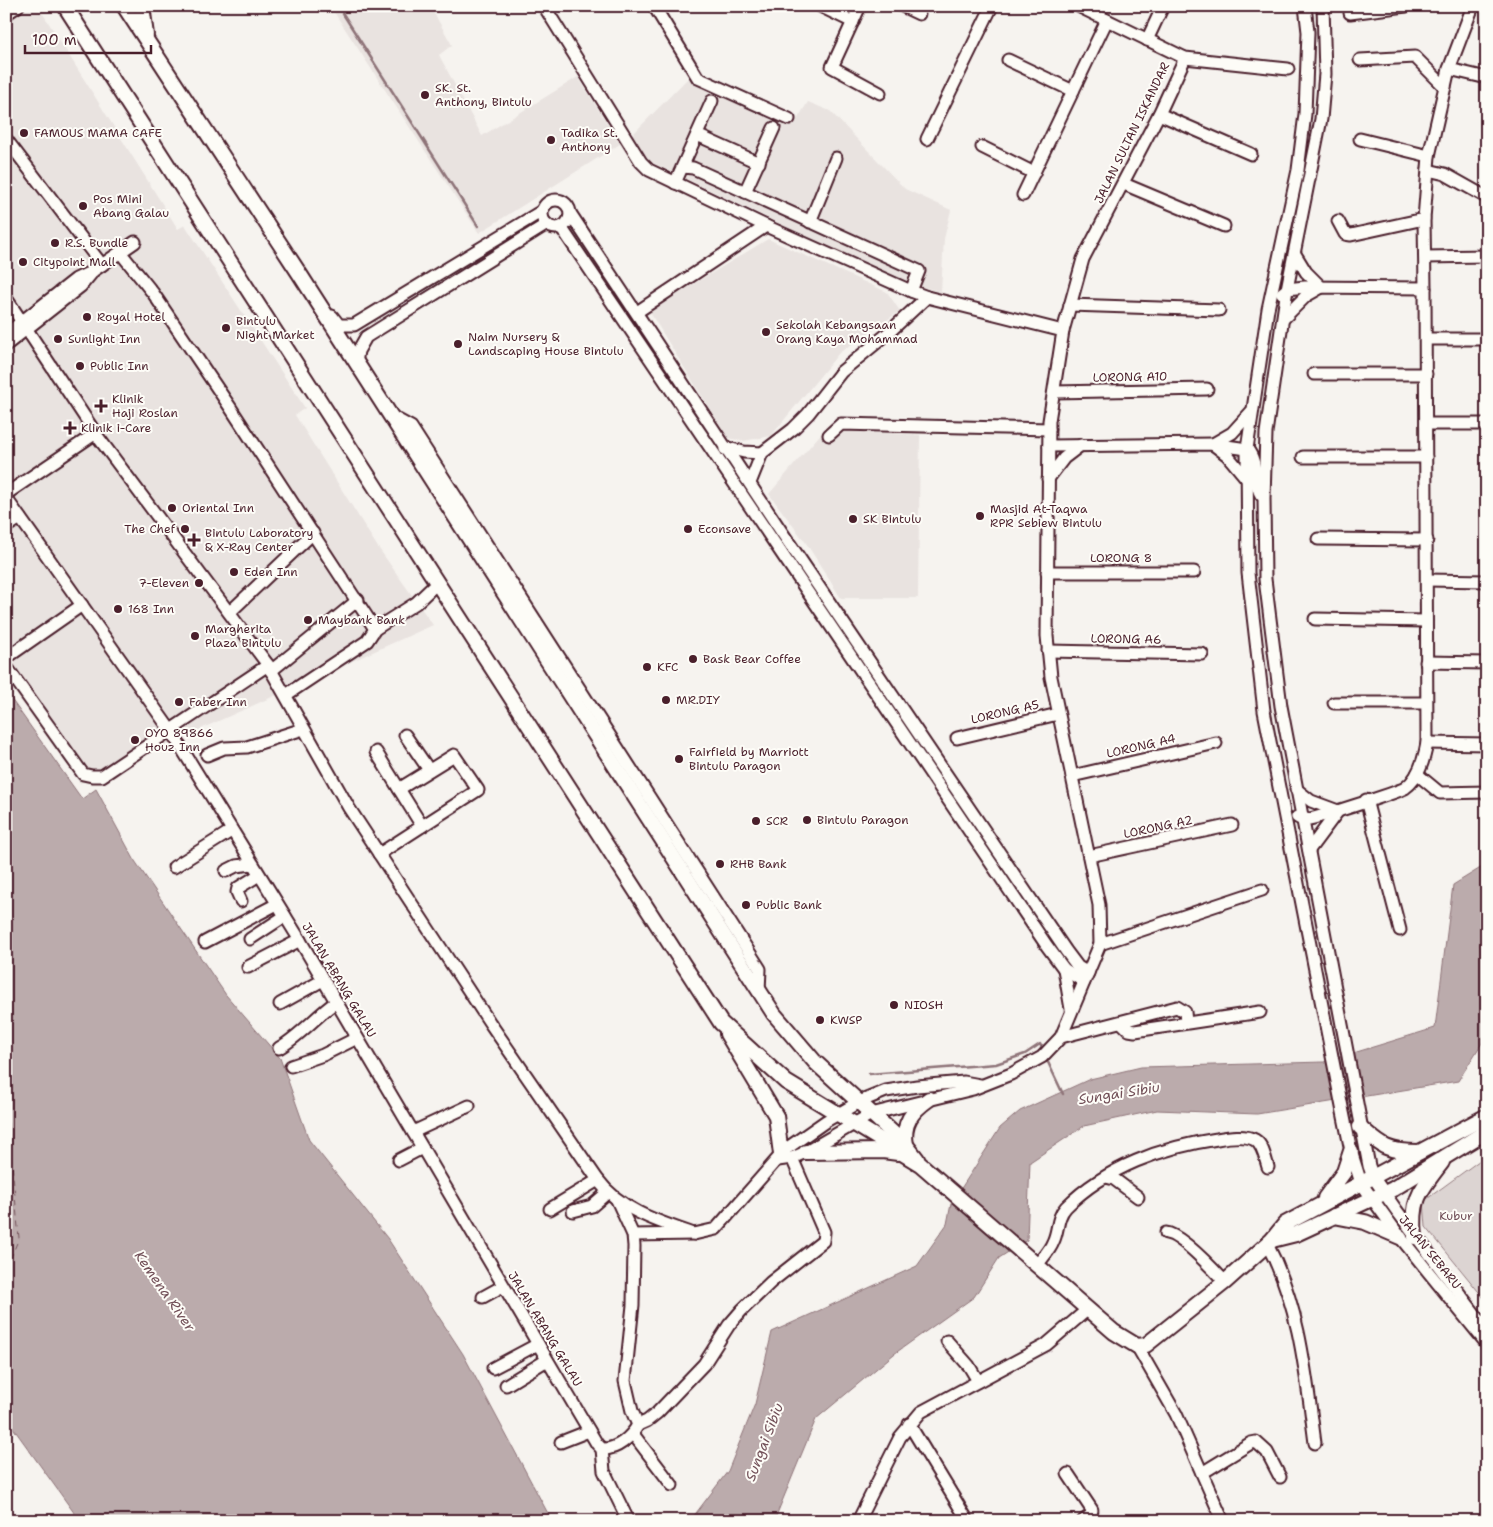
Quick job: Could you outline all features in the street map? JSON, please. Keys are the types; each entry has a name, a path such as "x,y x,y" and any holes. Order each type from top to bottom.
{"main road":[{"path":"124,6 299,273 774,1014 815,1062 859,1102 905,1150 1114,1332 1137,1346 1146,1345 1270,1242 1285,1224 1487,1116"},
{"path":"142,6 146,38"},
{"path":"68,9 436,584 721,1023 776,1116 784,1157"},
{"path":"721,1023 786,1082 905,1150"},
{"path":"905,1150 904,1136 908,1119 914,1109 929,1099"},
{"path":"1360,1127 1377,1142 1396,1152 1422,1152"},
{"path":"1270,1242 1296,1234 1372,1200 1487,1131"},
{"path":"806,1152 905,1150"},
{"path":"1320,1204 1337,1185 1344,1172 1351,1151"},
{"path":"1415,1237 1413,1217 1415,1203 1445,1157"},
{"path":"1334,1216 1365,1222 1400,1237"}],"street":[{"path":"6,14 18,6"},
{"path":"544,6 641,162 649,170 766,226 911,291 927,297 1063,331"},
{"path":"654,6 698,78 789,120"},
{"path":"820,6 853,22"},
{"path":"860,6 832,67 880,92"},
{"path":"902,6 919,14"},
{"path":"927,139 992,6"},
{"name":"JALAN SULTAN ISKANDAR","path":"1078,6 1185,58 1124,184 1083,259 1063,331 1049,428 1048,651 1058,714 1098,905 1100,944"},
{"path":"1147,40 1163,6"},
{"path":"1305,6 1308,32 1305,105 1298,170 1268,309 1251,412 1247,449 1248,573 1264,711 1330,1037 1351,1151 1367,1180"},
{"path":"1323,6 1325,74 1321,119 1288,289 1266,433 1264,498 1268,608 1281,706 1344,1036 1367,1180"},
{"path":"1350,13 1406,6"},
{"path":"1281,793 1292,814 1304,820 1338,811 1404,788 1417,774 1424,758 1426,744 1427,540 1424,220 1429,156 1450,69 1473,6"},
{"path":"1023,195 1107,20"},
{"path":"1360,60 1415,57 1445,87"},
{"path":"1185,58 1288,69"},
{"path":"1008,60 1073,91"},
{"path":"1450,69 1487,78"},
{"path":"675,183 712,101"},
{"path":"1159,114 1252,154"},
{"path":"746,192 774,128"},
{"path":"697,135 759,162"},
{"path":"1360,138 1429,156"},
{"path":"6,139 98,268"},
{"path":"982,147 1034,172"},
{"path":"810,222 836,158"},
{"path":"683,167 693,168 920,271 911,291"},
{"path":"1428,170 1445,174 1486,197"},
{"path":"1124,184 1224,226"},
{"path":"299,273 308,279 337,324 354,325 542,211 546,203 555,199 564,202 751,485 1086,978"},
{"path":"542,211 544,221 547,224 561,227 1064,969 1071,1011"},
{"path":"561,227 568,222 570,213"},
{"path":"1338,221 1345,234 1351,235 1424,220"},
{"path":"356,363 358,351 366,337 547,224"},
{"path":"637,312 766,226"},
{"path":"6,345 25,324 76,279 98,268 135,242"},
{"path":"120,252 165,311 358,600 375,629"},
{"path":"1295,254 1306,272 1321,287"},
{"path":"1425,257 1487,256"},
{"path":"1268,309 1277,296 1288,289 1321,287 1425,288"},
{"path":"1283,319 1306,296 1321,287"},
{"path":"776,544 779,537 751,485 762,453 793,429 808,414 841,372 927,297"},
{"path":"6,298 96,433 270,668 286,695 302,729 379,854 490,1023 598,1180 617,1200 657,1222 694,1234"},
{"path":"1070,305 1219,310"},
{"path":"6,334 25,324"},
{"path":"1426,339 1487,339"},
{"path":"1314,374 1426,374"},
{"name":"LORONG A10","path":"1054,392 1207,389"},
{"path":"1213,444 1232,433 1251,412"},
{"path":"829,435 841,424 1049,428"},
{"path":"1426,424 1487,424"},
{"path":"6,494 96,433"},
{"path":"1049,446 1213,444 1247,449 1254,460 1258,489 1264,498"},
{"path":"1213,444 1227,455 1247,479"},
{"path":"1048,479 1064,458 1081,445"},
{"path":"716,456 728,448 744,452 762,453"},
{"path":"1303,458 1426,457"},
{"name":"JALAN ABANG GALAU","path":"6,498 172,732 231,831 300,940 589,1431 602,1449"},
{"path":"6,527 20,518"},
{"path":"230,612 313,532"},
{"path":"1318,539 1427,540"},
{"name":"LORONG 8","path":"1047,572 1194,572"},
{"path":"1427,580 1487,581"},
{"path":"286,695 367,641 375,629 416,603 436,584"},
{"path":"6,666 83,774 87,776 102,776 270,668 358,600"},
{"path":"6,658 82,605"},
{"path":"1315,620 1426,621"},
{"name":"LORONG A6","path":"1048,651 1202,654"},
{"path":"1426,662 1487,662"},
{"path":"1334,703 1426,703"},
{"name":"LORONG A5","path":"957,738 1058,714"},
{"path":"207,755 224,748 247,747 302,729"},
{"path":"405,735 429,770"},
{"name":"LORONG A4","path":"1072,776 1216,743"},
{"path":"1426,744 1487,744"},
{"path":"376,752 422,826"},
{"path":"379,854 478,790 454,755 399,789"},
{"path":"1417,774 1440,793 1487,792"},
{"path":"1296,789 1311,801 1338,811"},
{"path":"1366,800 1400,930"},
{"path":"1309,850 1338,811"},
{"name":"LORONG A2","path":"1089,856 1232,825"},
{"path":"174,867 231,831"},
{"path":"226,871 236,866 252,864"},
{"path":"241,901 237,892 238,888 259,875"},
{"path":"784,1157 806,1152 871,1114 964,1092 1011,1074 1046,1053 1061,1037 1100,944 1262,890"},
{"path":"205,942 277,904"},
{"path":"250,939 285,916"},
{"path":"248,967 300,940"},
{"path":"1066,951 1078,958 1094,961"},
{"path":"1064,969 1086,978"},
{"path":"280,1004 323,980"},
{"path":"279,1048 292,1041 315,1017 336,1002"},
{"path":"1061,1037 1177,1007 1185,1012 1186,1022"},
{"path":"1121,1022 1130,1030 1260,1012"},
{"path":"1143,1015 1146,1028"},
{"path":"291,1066 323,1055 357,1038"},
{"path":"633,1235 694,1234 716,1228 784,1157 839,1114 859,1102 886,1091 910,1087 964,1082 982,1085"},
{"path":"413,1132 468,1106"},
{"path":"1038,1264 1053,1243 1060,1214 1106,1177 1132,1162 1187,1144 1234,1136 1254,1138 1260,1144 1268,1166"},
{"path":"399,1160 422,1148"},
{"path":"626,1516 604,1471 602,1449 609,1450 657,1413 704,1364 729,1325 742,1310 771,1282 823,1241 824,1232 784,1157"},
{"path":"1106,1177 1114,1180 1138,1197"},
{"path":"550,1209 598,1180"},
{"name":"JALAN SEBARU","path":"1367,1180 1384,1193 1415,1237 1487,1330"},
{"name":"JALAN SEBARU","path":"1367,1180 1372,1200 1487,1344"},
{"path":"573,1211 592,1206 608,1192"},
{"path":"617,1200 633,1235 633,1305 626,1381 635,1429 672,1485"},
{"path":"1166,1233 1175,1236 1208,1263 1224,1282"},
{"path":"1270,1242 1301,1340 1315,1443"},
{"path":"483,1297 503,1286"},
{"path":"858,1521 890,1456 909,1424 930,1406 1046,1344 1088,1309"},
{"path":"947,1341 969,1366 978,1381"},
{"path":"493,1368 538,1344"},
{"path":"1137,1346 1176,1414 1223,1521"},
{"path":"506,1385 547,1360"},
{"path":"909,1424 968,1521"},
{"path":"561,1442 589,1431"},
{"path":"1202,1473 1251,1442 1256,1442 1267,1452 1280,1477"},
{"path":"1068,1474 1092,1510 1091,1515 1083,1521"}],"shaded area":[{"path":"6,6 38,6 178,229 185,225 305,408 295,415 377,546 433,625 80,783 6,680"},
{"name":"SK. St. Anthony, Bintulu","path":"330,6 430,6 452,45 439,55 482,136 578,77 620,144 479,233"},
{"path":"688,78 795,123 808,102 830,111 905,189 951,210 944,239 941,292 900,281 647,160 632,135"},
{"name":"Sekolah Kebangsaan Orang Kaya Mohammad","path":"768,239 887,292 900,311 839,353 771,436 743,441 728,438 649,311"},
{"name":"SK Bintulu","path":"825,429 920,435 918,598 841,598 806,543 769,494"}],"green space":[{"name":"Kubur","path":"1487,1155 1487,1302 1426,1227 1424,1201"}],"water":[{"name":"Kemena River","path":"6,692 82,799 96,789 135,861 226,995 280,1058 309,1140 388,1239 463,1354 552,1521 80,1521 6,1418"},
{"name":"Sungai Sibiu","path":"1487,864 1487,923 1480,945 1487,977 1487,1035 1458,1081 1257,1114 1157,1110 1084,1126 1030,1162 1027,1240 999,1258 974,1297 894,1354 816,1419 774,1521 690,1521 728,1471 755,1404 772,1332 917,1266 947,1224 951,1204 1000,1128 1020,1111 1090,1079 1141,1067 1324,1062 1435,1028 1453,885"}],"waterway":[{"path":"338,6 478,226"},
{"path":"869,1074 996,1064 1025,1054 1040,1044 1043,1050"},
{"path":"1046,1058 1063,1094"}],"ferry route":[{"path":"6,1101 19,1238 6,1269"}],"place":[{"name":"SK. St. Anthony, Bintulu","path":"425,95"},
{"name":"FAMOUS MAMA CAFE","path":"24,133"},
{"name":"Tadika St. Anthony","path":"551,140"},
{"name":"Pos Mini Abang Galau","path":"83,206"},
{"name":"R.S. Bundle","path":"55,243"},
{"name":"Citypoint Mall","path":"23,262"},
{"name":"Royal Hotel","path":"87,317"},
{"name":"Bintulu Night Market","path":"226,328"},
{"name":"Sekolah Kebangsaan Orang Kaya Mohammad","path":"766,332"},
{"name":"Sunlight Inn","path":"58,339"},
{"name":"Naim Nursery & Landscaping House Bintulu","path":"458,344"},
{"name":"Public Inn","path":"80,366"},
{"name":"Klinik Haji Roslan","path":"101,406"},
{"name":"Klinik i-Care","path":"70,428"},
{"name":"Oriental Inn","path":"172,508"},
{"name":"Masjid At-Taqwa RPR Sebiew Bintulu","path":"980,516"},
{"name":"SK Bintulu","path":"853,519"},
{"name":"The Chef","path":"185,529"},
{"name":"Econsave","path":"688,529"},
{"name":"Bintulu Laboratory & X-Ray Center","path":"194,540"},
{"name":"Eden Inn","path":"234,572"},
{"name":"7-Eleven","path":"199,583"},
{"name":"168 Inn","path":"118,609"},
{"name":"Maybank Bank","path":"308,620"},
{"name":"Margherita Plaza Bintulu","path":"195,636"},
{"name":"Bask Bear Coffee","path":"693,659"},
{"name":"KFC","path":"647,667"},
{"name":"MR.DIY","path":"666,700"},
{"name":"Faber Inn","path":"179,702"},
{"name":"OYO 89866 Houz Inn","path":"135,740"},
{"name":"Fairfield by Marriott Bintulu Paragon","path":"679,759"},
{"name":"Bintulu Paragon","path":"807,820"},
{"name":"SCR","path":"756,821"},
{"name":"RHB Bank","path":"720,864"},
{"name":"Public Bank","path":"746,905"},
{"name":"NIOSH","path":"894,1005"},
{"name":"KWSP","path":"820,1020"}]}
